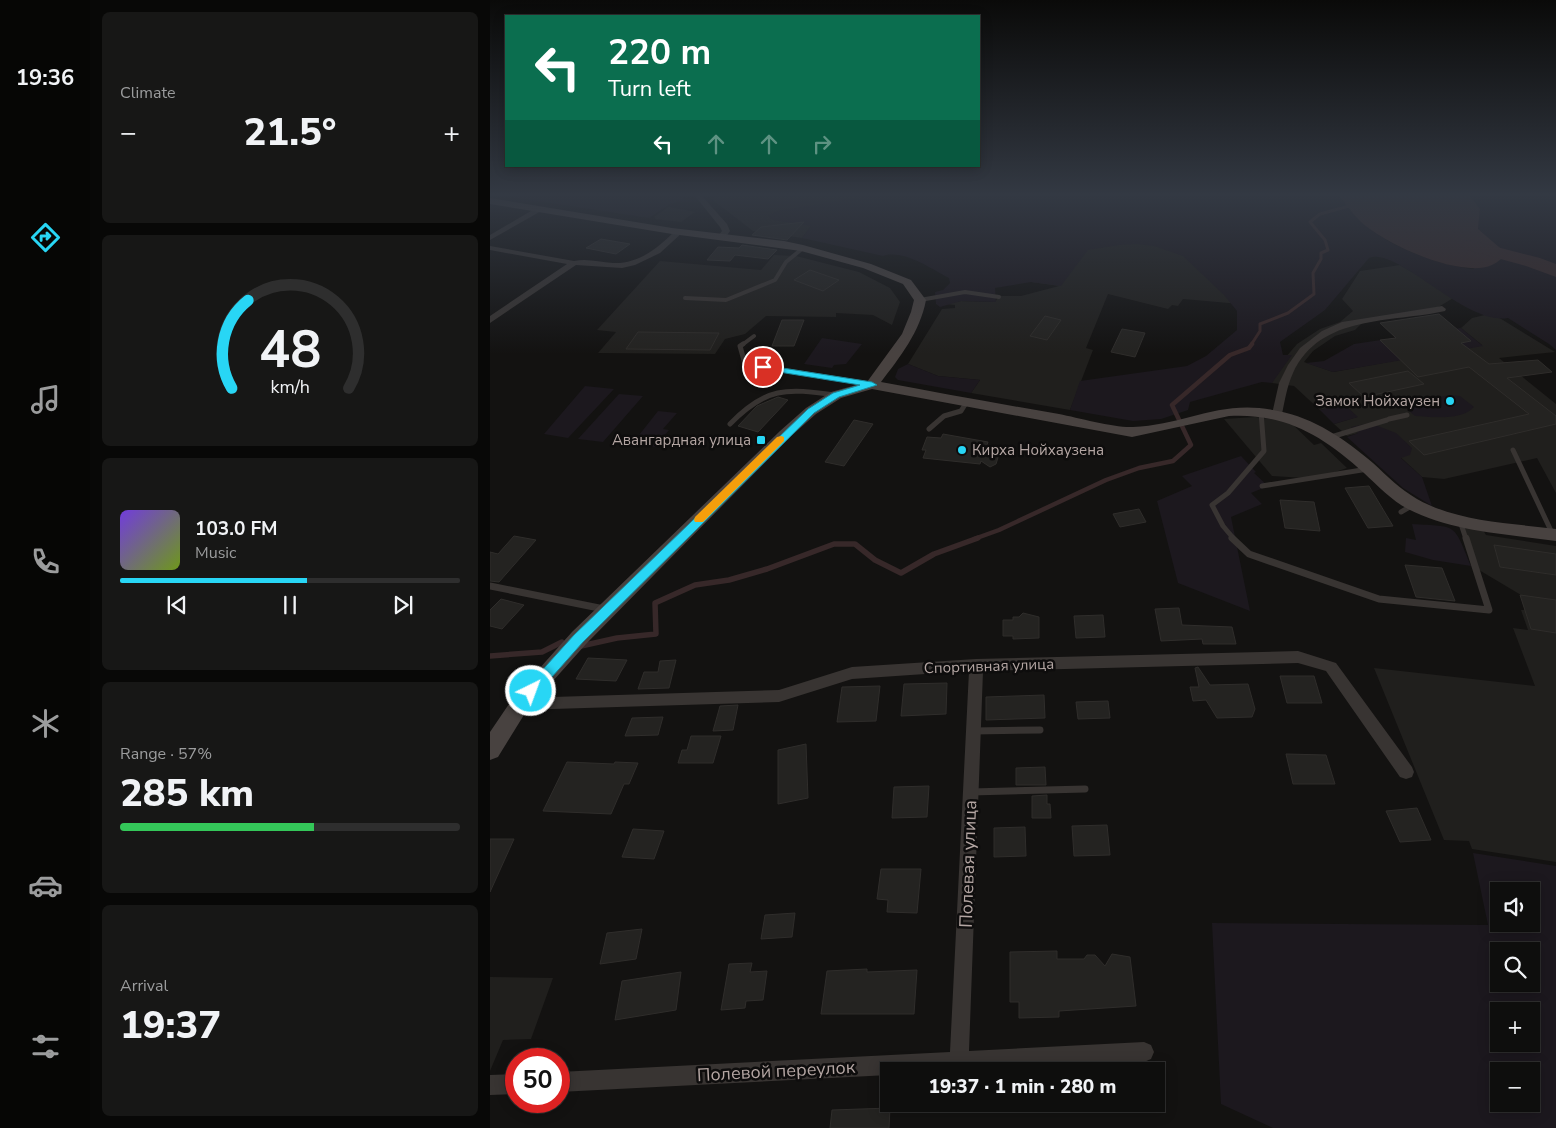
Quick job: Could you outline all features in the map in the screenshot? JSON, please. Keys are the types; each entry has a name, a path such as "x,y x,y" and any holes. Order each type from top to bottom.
{"main road":[{"path":"805,249 867,266 907,282 920,300 910,332 872,385"},
{"path":"490,750 520,704 578,638 785,434 811,411 836,395 872,385 1112,430 1132,432 1154,430 1195,418 1231,411 1276,414 1307,424 1331,437 1400,496 1407,509 1460,520 1555,535"}],"street":[{"path":"494,249 574,263"},
{"path":"490,320 574,263 584,260 611,265 633,264 646,258 658,249"},
{"path":"1276,414 1288,373 1306,348 1329,330 1342,325 1442,308"},
{"name":"Спортивная улица","path":"520,704 779,696 852,673 976,665 1298,657 1331,667 1406,772"},
{"name":"Полевая улица","path":"959,1062 976,665"},
{"name":"Полевой переулок","path":"959,1062 1144,1052"},
{"name":"Полевой переулок","path":"570,1081 880,1066"},
{"path":"490,1085 505,1084"}],"lane":[{"path":"685,298 726,300 774,280 786,262 802,249"},
{"path":"920,300 965,292 999,296"},
{"path":"754,336 740,346 746,364 872,385"},
{"path":"730,424 755,400 772,394 802,390 836,395"},
{"path":"929,429 944,416 961,411 966,403"},
{"path":"1261,412 1264,451 1228,492 1212,505 1232,540 1249,554 1379,599 1489,610 1460,520"},
{"path":"1331,437 1407,415"},
{"path":"1513,450 1555,535"},
{"path":"1262,486 1369,469"},
{"path":"490,586 608,610"},
{"path":"973,731 1040,730"},
{"path":"971,792 1085,789"}],"shaded area":[{"path":"850,249 1096,249 1088,250 1061,286 1031,282 995,288 996,302 961,301 940,307 936,304 935,292 943,290 950,283 949,278 926,265 900,255 883,256"},
{"path":"1086,249 1205,249 1240,304 1183,299 1178,306 1172,305 1168,309 1108,294 1086,348 1093,350 1070,410 971,393 980,380 938,376 908,364 942,309 955,308 955,305 945,304 961,301 995,302 999,296 1021,296 1059,286 1031,282"},
{"path":"1162,249 1404,249 1429,259 1474,269 1476,249 1556,249 1556,350 1508,318 1491,317 1472,310 1397,263 1381,257 1369,258 1325,310 1280,342 1283,355 1292,355 1272,383 1262,382 1190,402 1188,410 1161,419 1133,421 1070,410 1080,381 1187,366 1206,356 1237,330 1237,311 1224,295 1183,256"},
{"path":"1405,249 1501,249 1507,254 1492,265 1478,268 1442,263"},
{"path":"774,255 796,256 859,272 890,288 900,302 892,325 873,315 836,313 836,317 766,316 745,334 725,339 715,354 598,353 616,332 597,330 660,261 761,270"},
{"path":"1400,265 1455,297 1430,312 1364,321 1355,330 1335,336 1313,351 1304,362 1333,372 1482,345 1461,328 1472,318 1489,314 1498,317 1555,352 1499,358 1556,404 1556,493 1537,458 1444,479 1422,477 1371,430 1347,436 1334,424 1357,417 1344,405 1320,410 1294,386 1272,383 1273,372 1297,344 1320,329 1340,322 1353,311 1342,299 1360,271"},
{"path":"1461,328 1483,346 1333,372 1306,363 1324,361 1354,344"},
{"path":"822,338 862,344 846,364 834,365 832,368 804,364"},
{"path":"908,364 938,376 980,380 971,393 898,380 895,377 898,369"},
{"path":"585,386 614,389 568,438 544,434"},
{"path":"619,394 643,396 603,442 578,439"},
{"path":"1450,395 1460,396 1474,407 1462,414 1446,417 1415,416 1408,410 1423,400"},
{"path":"1344,404 1358,417 1334,424 1320,410"},
{"path":"658,411 677,413 663,429 669,430 655,447 632,444"},
{"path":"1255,417 1289,421 1314,445 1321,443 1347,468 1320,477 1321,479 1272,476 1224,419"},
{"path":"1370,423 1396,433 1412,448 1410,455 1401,458 1422,477 1432,506 1403,488 1347,437 1358,433 1351,427"},
{"path":"1241,456 1256,472 1254,473 1268,486 1251,493 1262,504 1231,517 1250,611 1178,583 1157,501 1192,486 1182,476"},
{"path":"1412,524 1446,527 1452,530 1461,541 1471,566 1433,560 1405,552 1406,538 1416,540"},
{"path":"1464,527 1483,530 1486,535 1556,546 1556,862 1472,849 1469,841 1444,840 1374,668 1535,686 1513,628 1528,630 1521,610 1528,610 1521,595 1479,570"},
{"path":"1473,853 1556,866 1556,1128 1273,1128 1221,1104 1212,923 1488,925"},
{"path":"490,977 553,978 531,1039 503,1040 490,1071"}],"building":[{"path":"589,249 624,249 616,254"},
{"path":"717,249 777,250 768,259 735,255 730,261 707,260"},
{"path":"810,270 839,280 823,291 794,280"},
{"path":"1439,314 1471,341 1461,343 1489,364 1538,360 1552,372 1507,378 1556,416 1556,424 1424,455 1409,441 1529,414 1469,367 1418,377 1380,340 1396,338 1380,323"},
{"path":"1045,316 1061,320 1047,340 1030,336"},
{"path":"782,320 804,320 794,346 772,346"},
{"path":"1122,329 1145,333 1135,357 1111,352"},
{"path":"638,332 719,333 710,350 626,349"},
{"path":"1408,371 1424,384 1364,397 1349,383"},
{"path":"778,397 788,400 758,432 738,426 757,406"},
{"path":"854,420 873,424 844,466 825,462"},
{"name":"Кирха Нойхаузена","path":"943,434 988,442 987,445 996,446 995,450 1000,451 996,464 990,467 981,461 980,464 923,458 926,450 922,450 927,437 941,438"},
{"path":"1369,486 1393,526 1368,528 1345,488"},
{"path":"1280,500 1314,502 1320,531 1285,528"},
{"path":"1139,509 1146,522 1120,527 1113,514"},
{"path":"514,536 536,540 499,582 490,581 490,552 498,554"},
{"path":"1494,545 1556,554 1556,575 1500,567"},
{"path":"1405,565 1442,568 1455,601 1416,597"},
{"path":"1520,595 1556,600 1556,633 1531,629"},
{"path":"501,599 524,605 502,629 490,626 490,610"},
{"path":"1179,608 1182,625 1232,627 1236,644 1203,644 1202,639 1161,641 1155,609"},
{"path":"1023,613 1039,617 1039,638 1013,639 1013,636 1003,636 1003,620 1013,620 1013,617 1019,617"},
{"path":"1103,615 1105,637 1076,638 1074,616"},
{"path":"588,658 627,660 616,681 576,679"},
{"path":"676,660 669,688 638,689 644,672 658,672 660,661"},
{"path":"1198,667 1210,685 1248,684 1255,709 1252,717 1217,718 1206,700 1193,701 1190,687 1199,687 1195,668"},
{"path":"1280,676 1314,676 1322,703 1287,703"},
{"path":"947,683 946,714 901,716 904,684"},
{"path":"880,686 876,721 837,722 842,687"},
{"path":"1044,695 1045,718 986,720 986,697"},
{"path":"1108,701 1110,718 1078,719 1076,702"},
{"path":"738,705 733,730 713,731 720,706"},
{"path":"663,717 658,735 625,736 632,718"},
{"path":"691,736 721,736 713,763 678,763 682,750 687,750"},
{"path":"806,744 808,798 778,804 778,750"},
{"path":"1286,754 1326,755 1335,784 1293,784"},
{"path":"567,762 638,763 629,784 624,784 611,814 543,811"},
{"path":"1045,767 1046,785 1016,785 1016,768"},
{"path":"929,786 927,817 892,818 894,787"},
{"path":"1047,795 1047,804 1050,804 1051,818 1032,818 1032,796"},
{"path":"1417,808 1431,840 1400,842 1386,811"},
{"path":"1107,825 1110,855 1074,856 1072,826"},
{"path":"1025,827 1026,856 994,857 994,828"},
{"path":"633,829 664,831 654,859 622,857"},
{"path":"490,839 514,839 490,892"},
{"path":"881,869 921,869 917,913 887,912 888,900 877,899"},
{"path":"795,913 792,937 761,939 765,915"},
{"path":"642,929 636,959 600,964 607,933"},
{"path":"1057,951 1057,959 1084,959 1087,955 1095,955 1105,966 1112,954 1130,957 1136,1006 1059,1011 1059,1017 1019,1018 1019,1002 1010,1002 1010,952"},
{"path":"752,963 750,972 767,971 763,1000 746,1001 745,1008 721,1010 729,964"},
{"path":"867,969 867,972 917,970 914,1014 821,1014 827,971"},
{"path":"681,972 676,1010 615,1020 622,981"},
{"path":"880,1108 880,1112 890,1112 889,1128 830,1128 832,1110"}],"waterway":[{"path":"1251,345 1260,331 1260,324 1288,313 1314,294 1313,273 1321,259 1321,253 1328,249"},
{"path":"1483,249 1533,262 1556,271"},
{"path":"974,539 999,530 1106,480 1139,468 1173,461 1191,445 1172,405 1230,355 1249,348 1252,344"},
{"path":"581,646 617,638 656,634 655,603 695,585 729,580 767,569 834,544 855,544 875,560 901,573 934,554 978,538"},
{"path":"490,656 542,652 562,642"}],"slow traffic":[{"path":"699,520 781,439"}],"place":[{"name":"Замок Нойхаузен","path":"1450,401"},
{"name":"Авангардная улица","path":"761,440"},
{"name":"Кирха Нойхаузена","path":"962,450"}],"route":[{"path":"531,691 578,638 785,434 811,411 836,395 872,385 763,367"}]}
